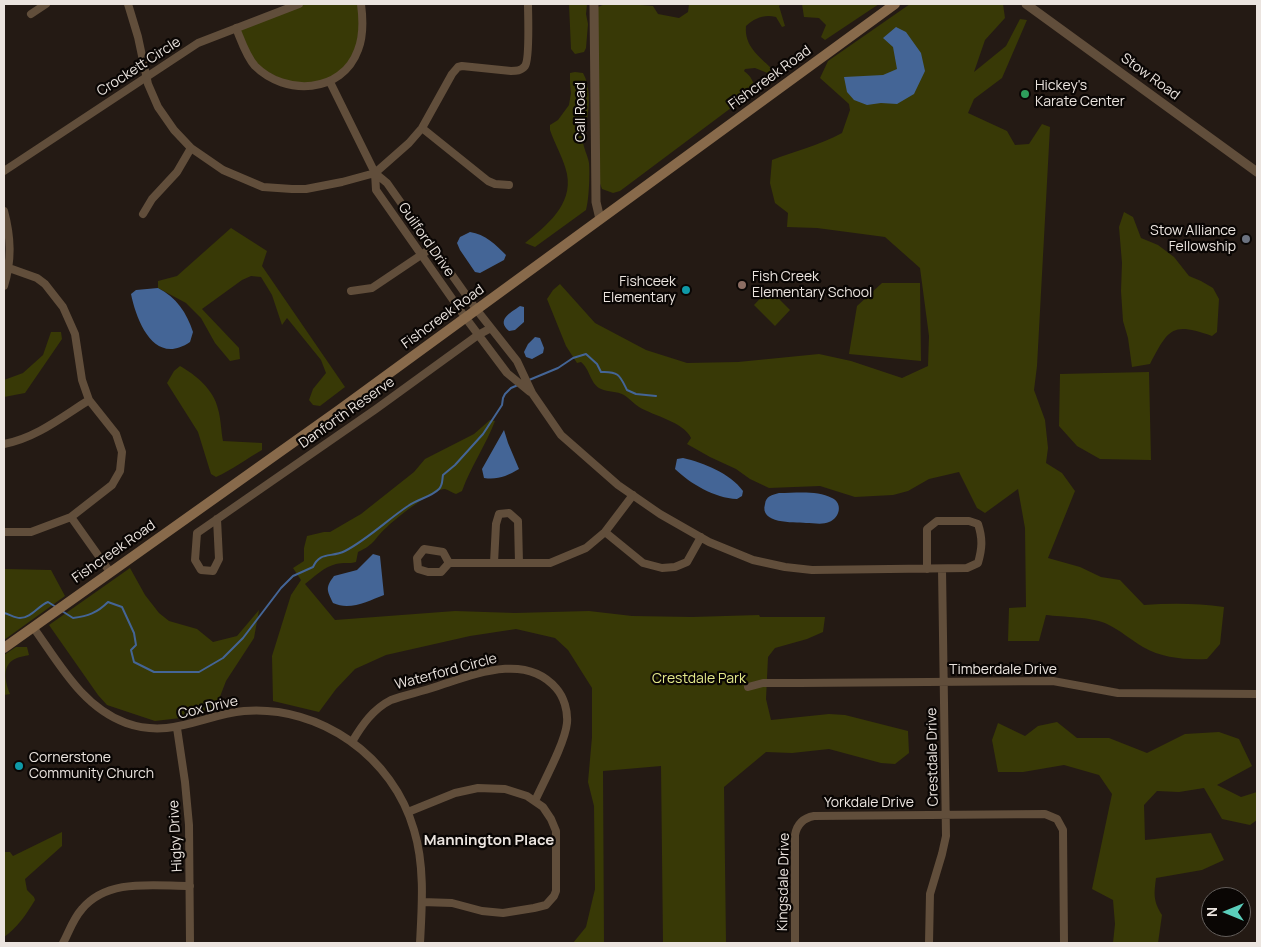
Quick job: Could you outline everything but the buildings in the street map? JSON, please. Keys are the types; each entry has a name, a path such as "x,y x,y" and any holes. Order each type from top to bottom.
{"main road":[{"name":"Fishcreek Road","path":"4,648 331,416 895,4"}],"street":[{"path":"31,14 46,4"},
{"path":"128,4 138,38 146,77 159,108 174,130 190,148 223,170 263,187 292,189 315,187 375,173 409,143 422,128 458,66 519,71 526,64 527,59 528,4"},
{"name":"Crockett Circle","path":"4,171 198,43 286,6 300,4"},
{"path":"236,28 254,64 278,82 293,86 309,86 330,82 346,68 358,51 362,37 361,4"},
{"name":"Call Road","path":"594,4 596,202 600,219"},
{"name":"Stow Road","path":"1026,4 1257,172"},
{"name":"Guilford Drive","path":"330,82 375,173 376,190 465,318 507,373 520,379 561,435 618,486 660,514 701,537 753,560 785,567 812,570 927,569"},
{"path":"422,128 488,181 495,184 509,185"},
{"path":"143,214 152,199 177,173 190,148"},
{"name":"Guilford Drive","path":"375,173 387,183 476,309 517,361 520,379"},
{"path":"4,211 10,246 9,268 4,286"},
{"path":"352,291 372,288 433,247"},
{"path":"4,532 31,532 71,518 112,485 120,471 122,452 116,434 89,400 82,380 76,334 63,307 45,284 37,278 9,268"},
{"name":"Danforth Reserve","path":"218,519 219,559 213,571 201,570 195,560 197,533 376,409 478,334 491,328"},
{"path":"4,444 25,438 46,428 89,400"},
{"path":"449,563 550,563 586,548 605,532 633,495"},
{"path":"494,563 497,519 499,514 509,513 518,521 519,563"},
{"path":"71,518 110,572"},
{"path":"937,521 969,521 978,524 982,536 982,550 978,563 968,568 927,569 927,529 937,521"},
{"path":"605,532 642,563 662,568 675,567 687,562 701,537"},
{"name":"Crestdale Drive","path":"929,943 930,894 944,849 946,815 942,569"},
{"name":"Cox Drive","path":"33,627 81,693 94,706 128,724 161,729 177,728 223,715 263,711 290,714 324,725 352,742 382,769 408,812 418,847 422,902 420,943"},
{"name":"Waterford Circle","path":"352,742 363,725 378,708 391,700 491,671 513,668 534,671 546,678 559,691 565,704 567,718 563,739 535,801"},
{"name":"Timberdale Drive","path":"748,687 763,683 1053,681 1118,693 1257,694"},
{"name":"Higby Drive","path":"177,728 189,815 190,943"},
{"path":"408,812 455,794 478,788 505,789 535,801 548,814 556,831 556,890 554,896 546,905 516,912 492,913 452,902 422,902"},
{"name":"Yorkdale Drive","path":"801,822 806,818 814,816 1045,814 1057,819 1064,835 1064,943"},
{"name":"Kingsdale Drive","path":"796,943 795,835 797,827 801,822"},
{"path":"63,943 73,922 82,909 106,891 134,886 190,886"}],"green space":[{"path":"299,4 361,4 358,51 330,82 293,86 254,64 236,28"},
{"path":"569,4 587,4 586,48 584,52 575,54 571,49"},
{"path":"605,4 653,6 658,14 679,18 688,12 689,4 781,4 779,6 785,26 782,27 776,17 764,16 746,26 747,39 750,45 757,55 771,68 770,74 755,68 745,69 744,71 752,79 755,90 620,191 613,193 602,189 598,178 598,7"},
{"path":"802,4 879,4 825,40 821,37 826,25 819,18 804,17"},
{"path":"910,4 1003,4 1005,18 985,40 974,72 1006,46 1020,19 1027,20 1002,78 974,99 968,113 1007,131 1015,145 1029,144 1042,124 1050,127 1037,366 1034,390 1045,420 1048,448 1046,463 1062,473 1075,491 1048,558 1080,567 1101,577 1120,580 1144,605 1184,604 1224,607 1220,644 1207,659 1183,659 1158,654 1143,647 1107,624 1094,620 1046,615 1039,641 1008,641 1009,608 1026,607 1025,528 1018,489 985,513 977,508 959,472 929,479 908,491 893,495 855,497 820,486 769,488 687,444 691,438 682,428 639,407 626,396 597,387 584,365 581,362 577,363 566,346 547,299 560,284 595,323 646,350 687,363 738,362 819,354 851,361 902,378 928,366 929,336 920,268 885,237 817,228 787,227 788,213 775,203 770,183 772,160 842,133 850,110 849,104 820,78 828,61"},
{"path":"570,73 583,73 589,95 583,138 589,163 587,206 586,210 535,247 525,243 556,214 566,195 568,185 567,174 550,130 550,125 558,120 569,105 571,93"},
{"path":"1124,212 1133,217 1141,238 1158,245 1174,257 1189,276 1213,288 1219,299 1217,332 1212,336 1188,329 1173,331 1162,342 1150,364 1132,367 1128,338 1123,321 1121,291 1122,263 1119,227"},
{"path":"231,228 267,251 262,266 345,387 320,406 313,405 309,400 313,389 326,373 321,360 287,318 282,325 272,295 261,277 251,276 242,280 202,309 239,348 240,359 230,361 215,343 201,318 186,303 158,288 158,281 177,276"},
{"path":"882,283 920,283 921,361 849,354 857,306"},
{"path":"769,289 790,310 775,326 754,305"},
{"path":"51,332 61,332 62,339 25,393 4,397 4,380 23,373 43,355"},
{"path":"180,366 198,379 213,396 219,413 223,441 262,443 262,450 216,477 211,474 198,432 167,383 174,371"},
{"path":"1149,372 1151,460 1100,459 1077,446 1059,426 1060,374"},
{"name":"Crestdale Park","path":"490,420 495,421 462,491 456,494 445,489 432,494 398,517 372,543 358,552 356,562 332,565 305,584 335,620 455,611 515,613 589,611 632,616 759,615 760,617 825,617 823,632 807,639 775,648 768,657 766,699 771,720 829,714 845,715 908,731 909,753 895,764 881,763 829,749 792,753 766,752 724,787 726,942 663,943 661,766 603,771 604,943 573,943 586,927 595,889 594,806 588,782 592,737 592,688 568,650 555,638 516,629 470,636 386,655 355,669 336,689 319,712 273,701 272,656 291,595 301,580 293,568 304,561 304,548 307,536 330,532 361,514 414,472 425,459 474,434"},
{"path":"130,568 145,595 159,613 169,621 197,629 213,642 237,636 259,610 254,638 226,681 216,707 189,717 155,721 107,705 49,625"},
{"path":"4,569 51,570 65,596 4,640"},
{"path":"16,647 27,647 29,655 9,663 6,676 10,694 4,695 4,655"},
{"path":"1057,722 1077,738 1109,738 1147,753 1185,734 1219,732 1239,739 1252,766 1217,785 1241,797 1257,792 1257,820 1250,825 1222,819 1204,788 1179,792 1157,791 1144,805 1145,840 1211,833 1224,860 1202,870 1156,878 1155,897 1162,915 1158,943 1113,943 1115,924 1113,900 1092,889 1112,794 1099,775 1064,765 1023,772 998,772 992,740 998,723 1025,736 1038,726"},
{"path":"62,832 62,846 25,879 27,890 35,900 21,921 4,937 4,852 10,852 13,856"}],"water":[{"path":"896,27 906,32 921,53 925,71 914,94 897,104 881,103 867,105 854,100 847,92 844,77 883,75 897,69 893,47 883,38"},
{"path":"470,232 481,235 494,244 506,255 504,260 480,273 475,272 457,243 460,237"},
{"path":"158,288 180,306 188,318 193,332 190,342 178,348 167,349 158,345 150,338 143,328 134,305 131,294 136,290"},
{"path":"520,306 524,307 524,322 515,330 509,331 505,327 504,320"},
{"path":"535,337 540,338 544,348 543,353 532,359 526,357 524,352 528,344"},
{"path":"504,430 519,469 502,477 484,478 482,469"},
{"path":"683,458 708,466 724,474 743,491 742,496 737,499 720,496 688,480 675,469 677,459"},
{"path":"806,492 826,495 838,503 838,514 833,520 821,524 786,522 772,519 765,511 766,501 770,496 779,493"},
{"path":"373,554 380,556 384,595 352,606 333,603 328,589 329,583 334,576 357,570"}],"waterway":[{"path":"529,380 558,368 573,358 586,354 597,364 601,372 612,372 618,375 627,390 636,394 656,396"},
{"path":"62,611 73,618 92,613 108,602 122,607 134,633 136,645 131,650 134,662 154,672 199,672 223,658 243,638 281,588 293,576 313,567 323,557 345,551 370,535 408,506 439,489 442,484 443,475 455,465 483,434 502,405 505,394 511,388 518,385"},
{"path":"4,613 20,618 28,616 48,602 56,607"}],"place":[{"name":"Hickey's Karate Center","path":"1025,94"},
{"name":"Stow Alliance Fellowship","path":"1246,239"},
{"name":"Fish Creek Elementary School","path":"742,285"},
{"name":"Fishceek Elementary","path":"686,290"},
{"name":"Cornerstone Community Church","path":"19,766"}],"district":[{"name":"Mannington Place","path":"489,841"}]}
